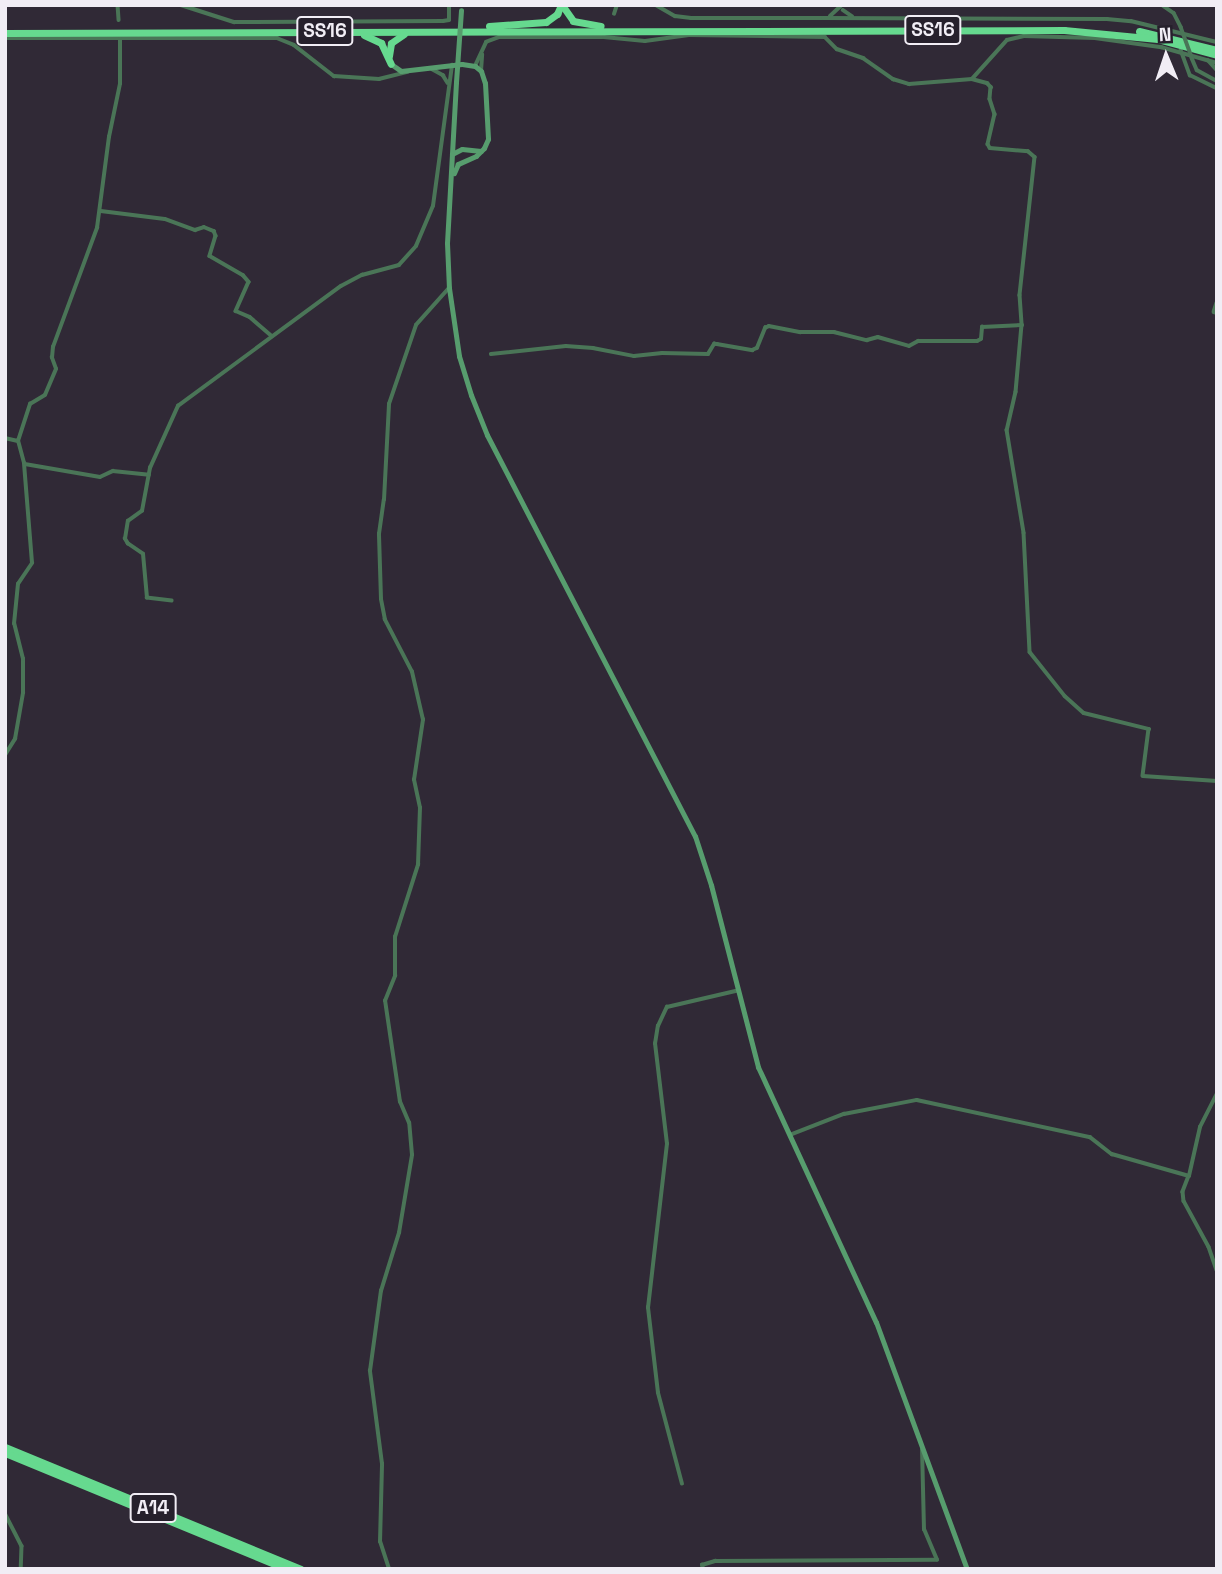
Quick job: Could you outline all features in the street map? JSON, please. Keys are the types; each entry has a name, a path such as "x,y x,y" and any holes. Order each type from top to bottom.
{"highway":[{"path":"489,26 504,23 542,23 553,17 561,5 573,21 601,26"},
{"name":"SS16","path":"5,30 601,26 646,29 1087,31 1158,39 1217,55"},
{"name":"SS16","path":"5,30 447,31 1092,26 1158,34 1217,50"},
{"path":"325,31 373,36 382,43 390,60"},
{"path":"390,60 391,43 397,36 447,31"},
{"name":"A14","path":"5,1447 301,1569"},
{"name":"A14","path":"5,1453 287,1569"}],"main road":[{"path":"461,8 450,182 449,288 459,356 487,435 695,836 711,885 736,991 758,1067 876,1322 967,1569"},
{"path":"390,60 401,71 452,65 475,66 481,71 485,83 489,132 486,144 481,151 465,159 455,169 450,182"},
{"path":"453,135 463,149"},
{"path":"452,154 463,149 481,151"},
{"path":"452,154 465,159"}],"street":[{"path":"118,5 119,20"},
{"path":"181,5 234,22 443,21 449,20 449,5"},
{"path":"614,14 617,5"},
{"path":"656,5 675,16 691,18 1107,19 1131,21 1217,42"},
{"path":"1162,5 1174,13 1197,70 1217,81"},
{"path":"823,18 842,7"},
{"path":"840,18 842,7"},
{"path":"842,7 856,18"},
{"path":"475,66 486,42 499,37 604,37 645,41 689,35 819,36 829,38 842,52 863,58 901,83 972,79 987,83 991,87 990,99 995,114 988,146 1028,151 1035,157 1020,295 1022,325 1015,396 1007,430 1024,533 1028,635 1032,657 1065,696 1084,713 1149,729 1143,776 1217,781"},
{"path":"972,79 1007,40 1015,37 1095,38 1181,50 1217,63"},
{"path":"5,38 277,38 293,45 334,76 384,78 409,71"},
{"path":"5,755 15,739 23,693 23,659 14,624 18,584 32,563 24,463 18,441 30,404 45,395 56,369 52,358 53,347 93,243 101,211 109,137 121,84 120,38"},
{"path":"1181,50 1190,75 1217,88"},
{"path":"481,71 482,52"},
{"path":"384,78 391,72 390,60"},
{"path":"1208,60 1217,70"},
{"path":"172,601 147,598 143,554 125,541 128,521 142,511 149,475 178,406 355,278 399,265 416,246 428,220 436,187 447,82 452,65"},
{"path":"428,68 447,82"},
{"path":"101,211 165,219 195,230 204,227 214,231 216,236 210,256 244,276 249,282 236,311 250,317 272,337"},
{"path":"389,1569 380,1542 382,1464 370,1371 381,1291 399,1233 412,1155 409,1123 400,1102 385,1001 395,980 395,937 418,865 420,808 414,780 423,720 412,672 385,620 381,599 379,522 384,500 389,404 416,325 449,288"},
{"path":"1217,303 1217,313"},
{"path":"491,354 547,346 593,348 634,356 662,353 708,354 714,344 752,350 757,348 765,328 769,326 800,332 834,332 867,340 878,337 909,346 918,341 977,341 981,339 982,327 1022,325"},
{"path":"5,438 18,441"},
{"path":"24,463 100,477 113,471 149,475"},
{"path":"682,1484 658,1393 648,1308 667,1144 655,1044 658,1026 667,1007 736,991"},
{"path":"1217,1094 1200,1127 1183,1192 1184,1201 1209,1247 1217,1270"},
{"path":"788,1136 844,1114 917,1100 1090,1137 1112,1154 1189,1176"},
{"path":"703,1569 702,1565 715,1561 937,1560 925,1530 922,1448"},
{"path":"5,1513 22,1546 21,1569"}]}
